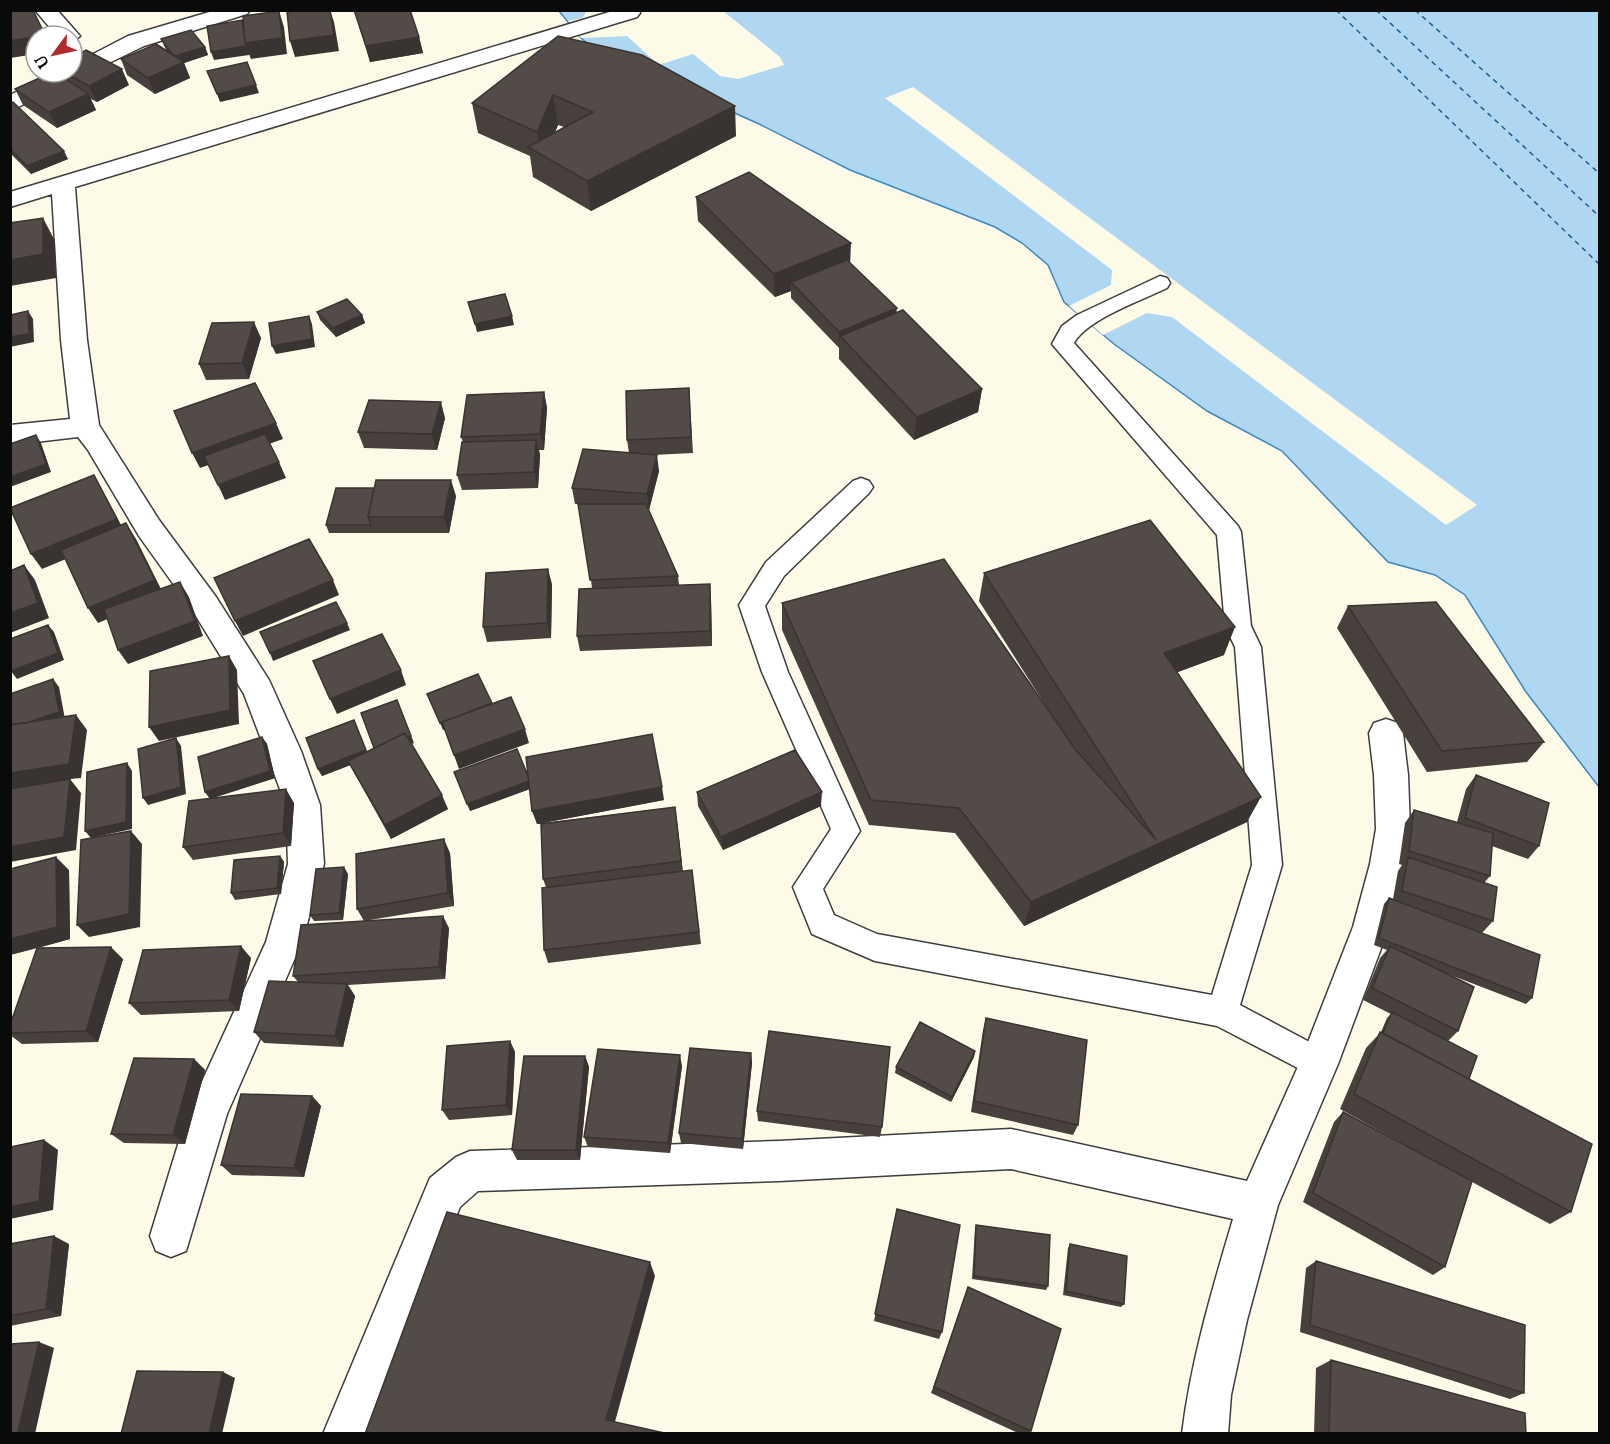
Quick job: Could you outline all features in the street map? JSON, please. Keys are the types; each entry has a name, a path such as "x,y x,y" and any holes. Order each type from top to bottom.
{"street":[{"path":"45,10 58,24"},
{"path":"10,104 136,41 240,10"},
{"path":"10,200 630,13"},
{"path":"84,51 94,61"},
{"path":"63,183 74,340 86,427 149,528 205,605 258,689 303,805 306,864 284,942 208,1112 171,1236"},
{"path":"10,435 86,427"},
{"path":"1205,1434 1209,1395 1225,1320 1258,1204 1319,1064 1371,927 1388,864 1393,828 1391,775 1386,733"},
{"path":"345,1434 445,1193 470,1171 779,1161 1011,1149 1258,1204"}],"lane":[{"path":"1160,283 1085,320 1070,331 1063,344 1228,532 1238,626 1248,647 1267,865 1222,1012"},
{"path":"861,487 775,569 752,605 775,672 846,831 808,887 823,924 875,947 1222,1012 1319,1064"}],"water":[{"path":"559,11 1599,11 1599,787 1526,692 1465,595 1435,575 1388,562 1282,451 1207,411 1114,344 1064,302 1048,265 1022,243 995,227 850,170 759,124 699,97 609,62 581,38"}],"pier":[{"path":"587,11 723,11 780,57 784,65 738,79 720,76 693,54 659,65 627,36 581,38 568,21 582,18"},
{"path":"913,87 1477,505 1446,525 1172,317 1147,313 1103,335 1069,306 1111,285 1112,270 885,98"}],"building":[{"path":"10,10 33,10 40,24 24,24 24,39 10,41"},
{"path":"330,10 334,35 290,41 287,12"},
{"path":"354,10 410,10 419,37 366,46"},
{"path":"279,11 282,38 245,43 243,16"},
{"path":"242,20 246,46 211,52 207,26"},
{"path":"191,30 205,47 175,56 161,39"},
{"path":"558,36 642,55 735,106 587,181 528,147 593,112 553,95 537,132 472,103"},
{"path":"156,44 184,62 148,78 121,59"},
{"path":"86,50 122,69 89,86 84,83 84,51"},
{"path":"247,62 256,85 217,94 207,71"},
{"path":"26,84 73,84 88,94 49,112 15,89"},
{"path":"13,102 64,151 27,166 10,149 10,103"},
{"path":"749,172 851,243 774,274 696,197"},
{"path":"43,218 43,254 10,260 10,223"},
{"path":"847,260 897,308 839,332 791,282"},
{"path":"505,294 512,316 475,324 468,302"},
{"path":"347,299 362,315 333,328 317,312"},
{"path":"903,310 982,389 917,417 840,336"},
{"path":"28,311 29,334 10,337 10,315"},
{"path":"309,316 312,339 272,346 269,323"},
{"path":"254,322 242,363 199,364 212,323"},
{"path":"255,383 276,423 192,453 174,411"},
{"path":"689,388 691,437 627,440 626,391"},
{"path":"544,392 540,434 461,437 467,395"},
{"path":"369,400 441,402 432,434 358,432"},
{"path":"265,434 279,462 218,485 204,456"},
{"path":"36,435 46,464 10,477 10,444"},
{"path":"536,440 534,472 457,475 462,442"},
{"path":"583,449 657,455 647,494 572,488"},
{"path":"94,475 117,519 31,554 10,508"},
{"path":"376,480 451,480 444,517 368,517"},
{"path":"336,488 374,488 368,517 371,525 326,525"},
{"path":"578,504 646,504 678,576 590,580"},
{"path":"1150,520 1235,627 1164,653 1261,797 1031,902 959,808 871,800 782,603 944,559 1075,749 1156,840 984,573"},
{"path":"126,523 155,580 88,608 61,550"},
{"path":"309,539 333,580 235,621 214,578"},
{"path":"24,565 38,603 10,613 10,571"},
{"path":"548,569 547,623 483,627 486,573"},
{"path":"180,582 195,621 118,650 104,609"},
{"path":"710,584 710,631 577,636 579,589"},
{"path":"336,602 347,623 270,653 260,632"},
{"path":"1436,602 1544,742 1442,751 1348,606"},
{"path":"48,625 58,653 11,671 10,639"},
{"path":"382,634 401,670 330,699 313,661"},
{"path":"229,656 230,710 149,727 150,671"},
{"path":"478,674 492,703 440,723 427,694"},
{"path":"53,679 59,712 26,723 10,725 10,694"},
{"path":"511,697 525,729 454,755 442,722"},
{"path":"397,700 411,736 407,737 405,733 374,748 361,713"},
{"path":"76,715 69,764 10,773 10,725"},
{"path":"354,720 366,750 318,769 306,738"},
{"path":"405,733 442,795 385,825 348,761"},
{"path":"652,734 662,787 532,811 526,757"},
{"path":"262,737 270,771 205,792 198,757"},
{"path":"176,738 181,787 143,798 138,749"},
{"path":"517,749 529,781 467,804 454,772"},
{"path":"795,750 822,792 721,837 697,792"},
{"path":"127,763 126,822 85,831 87,772"},
{"path":"1476,775 1549,803 1539,846 1465,818"},
{"path":"70,779 64,837 10,847 10,789"},
{"path":"286,789 283,833 183,847 189,801"},
{"path":"675,807 681,861 543,879 541,824"},
{"path":"1414,810 1493,833 1490,876 1409,851"},
{"path":"131,831 129,914 77,925 81,840"},
{"path":"444,839 448,893 357,909 356,854"},
{"path":"280,856 277,888 231,893 234,860"},
{"path":"56,857 57,927 10,939 10,869"},
{"path":"1408,857 1497,887 1493,921 1402,891"},
{"path":"344,867 339,913 310,915 316,869"},
{"path":"692,870 699,932 544,950 542,888"},
{"path":"1389,898 1540,955 1532,998 1379,938"},
{"path":"443,916 439,967 293,976 301,925"},
{"path":"241,946 229,1000 129,1003 143,950"},
{"path":"1390,946 1474,987 1458,1031 1372,988"},
{"path":"111,947 86,1031 10,1033 10,1025 37,948"},
{"path":"269,981 347,984 335,1036 254,1032"},
{"path":"1392,1012 1477,1056 1469,1079 1383,1033"},
{"path":"986,1018 1087,1040 1078,1125 974,1101"},
{"path":"920,1022 975,1051 952,1097 896,1067"},
{"path":"769,1031 890,1047 882,1127 757,1111"},
{"path":"1380,1032 1592,1144 1571,1212 1354,1094"},
{"path":"510,1041 506,1105 442,1110 447,1046"},
{"path":"690,1048 751,1053 742,1139 679,1133"},
{"path":"598,1049 680,1055 668,1143 584,1137"},
{"path":"524,1056 585,1056 576,1150 512,1150"},
{"path":"134,1058 194,1059 173,1135 111,1134"},
{"path":"241,1094 312,1096 294,1168 221,1165"},
{"path":"1343,1112 1472,1181 1445,1267 1313,1193"},
{"path":"44,1140 39,1201 10,1207 10,1147"},
{"path":"897,1209 960,1225 942,1332 875,1314"},
{"path":"447,1212 650,1262 606,1420 669,1434 365,1434"},
{"path":"976,1225 1050,1235 1048,1286 974,1276"},
{"path":"54,1236 46,1309 10,1316 10,1244"},
{"path":"1070,1244 1127,1256 1124,1304 1066,1291"},
{"path":"1316,1261 1525,1325 1524,1393 1310,1325"},
{"path":"968,1287 1061,1329 1031,1431 934,1387"},
{"path":"39,1342 18,1432 10,1433 10,1344"},
{"path":"1331,1360 1525,1413 1526,1434 1329,1434"},
{"path":"137,1371 223,1372 209,1434 121,1434"}],"ferry route":[{"path":"1336,10 1600,265"},
{"path":"1376,10 1600,217"},
{"path":"1415,10 1600,174"}]}
